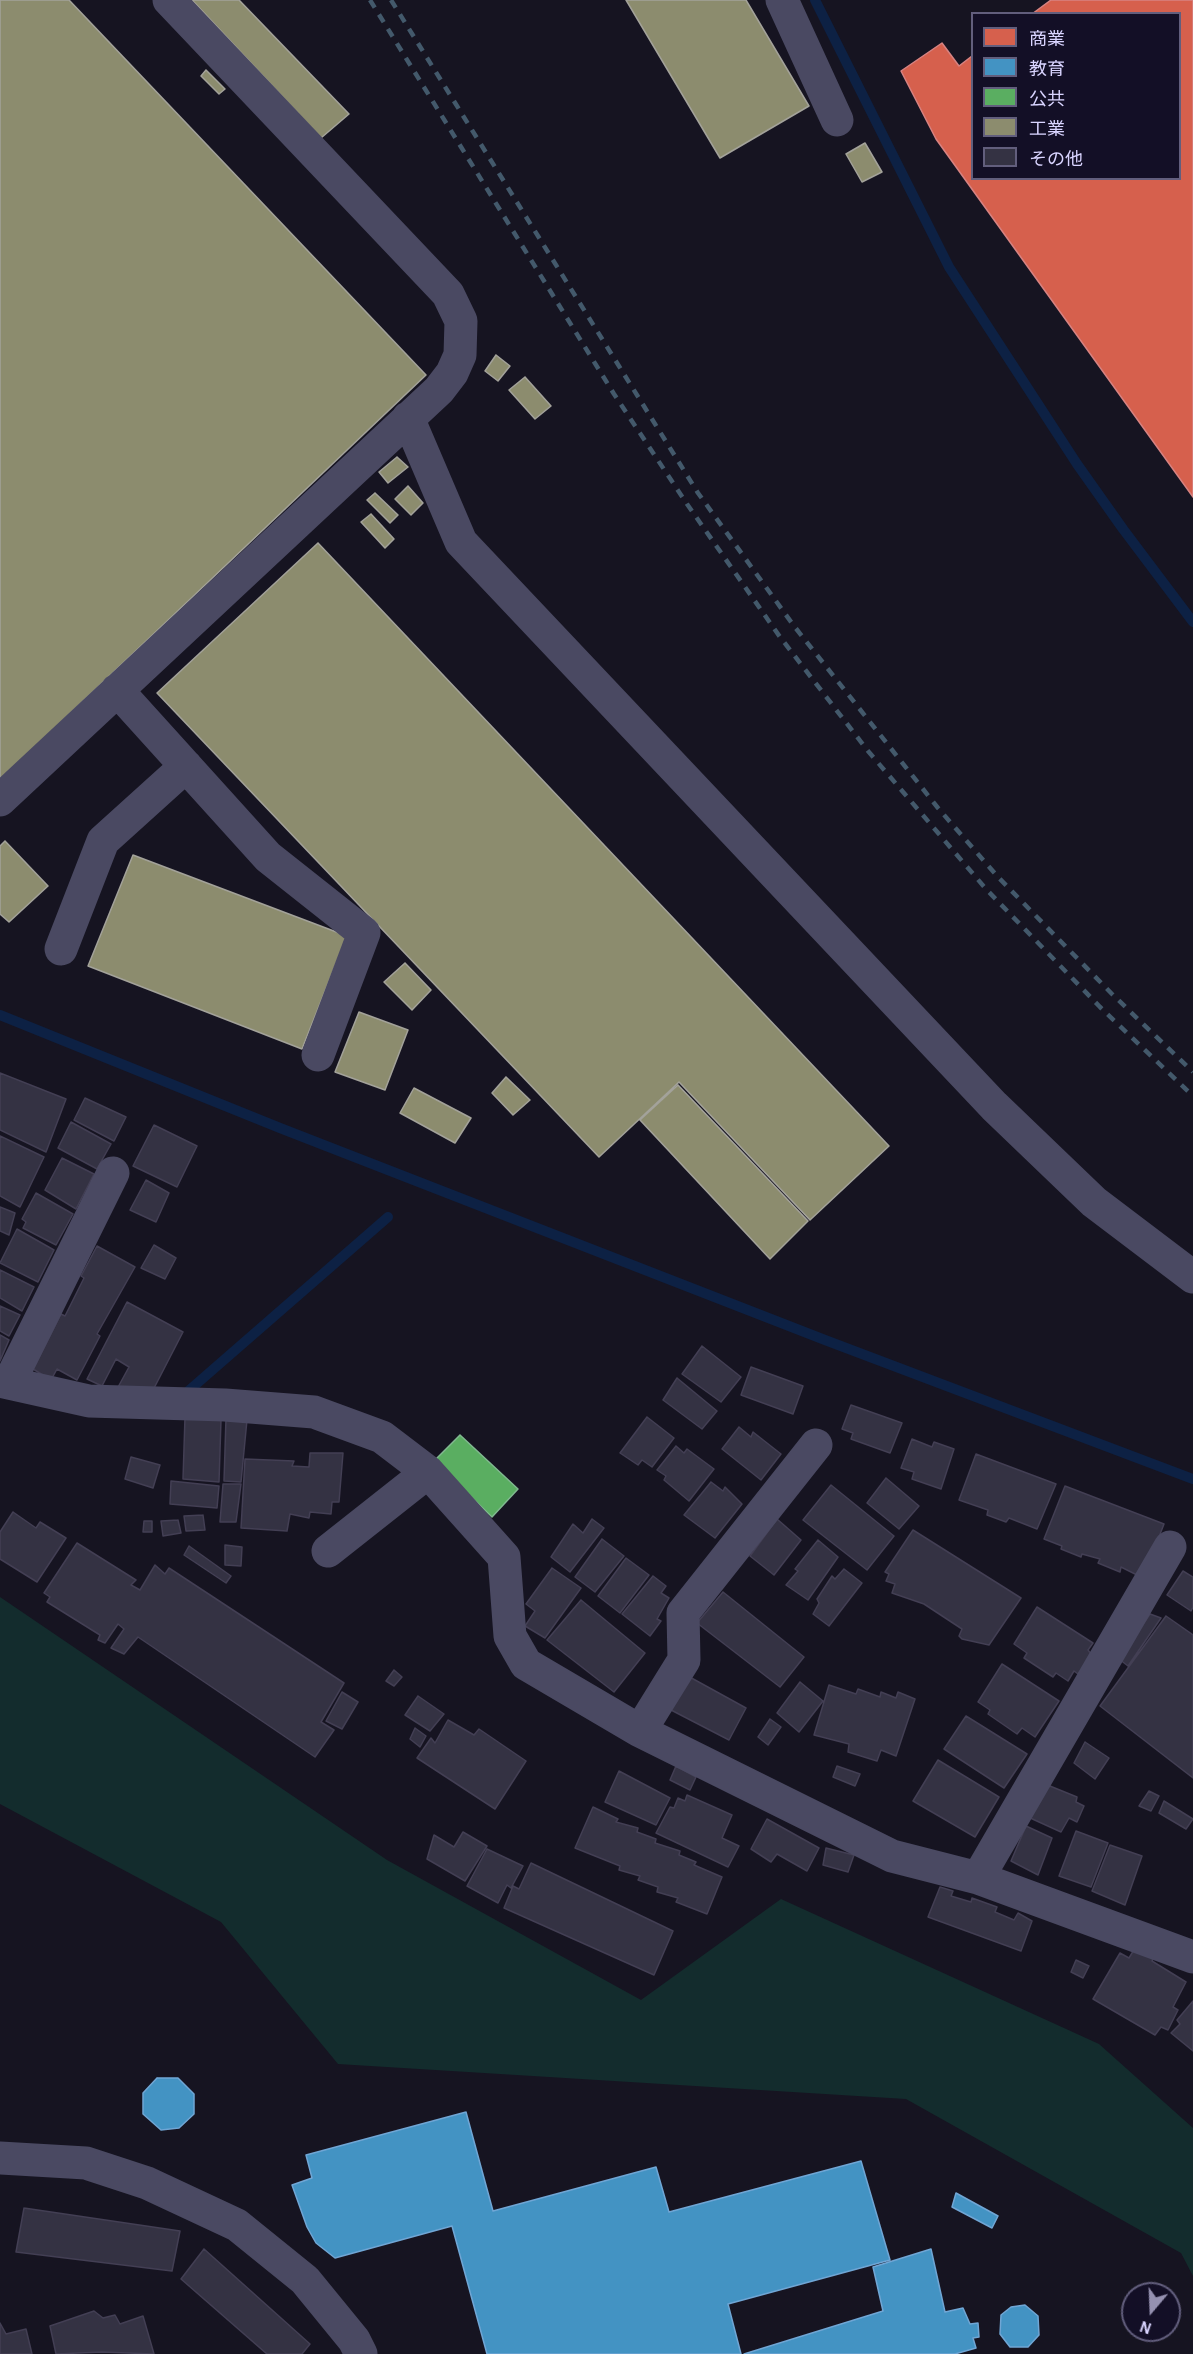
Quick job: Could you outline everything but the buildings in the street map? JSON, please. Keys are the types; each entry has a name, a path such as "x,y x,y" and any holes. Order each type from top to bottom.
{"street":[{"path":"0,800 439,390 452,373 460,355 460,321 448,294 169,0"},
{"path":"782,0 837,120"},
{"path":"408,418 461,542 994,1106 1094,1202 1193,1277"},
{"path":"117,690 268,857 364,933 318,1055"},
{"path":"61,949 103,841 186,766"},
{"path":"114,1173 5,1382 89,1401 225,1405 314,1412 382,1437 428,1472 504,1557 510,1636 526,1664 640,1731 892,1856 978,1878 1193,1957"},
{"path":"640,1731 684,1660 683,1613 816,1445"},
{"path":"328,1551 428,1472"},
{"path":"978,1878 1170,1547"},
{"path":"0,2158 86,2163 147,2183 237,2225 305,2280 354,2340 361,2354"}],"green space":[{"path":"0,1597 387,1860 641,2000 781,1899 1099,2044 1193,2128 1193,2276 1181,2253 906,2099 338,2064 221,1922 0,1804"}],"waterway":[{"path":"815,0 949,267 1077,464 1193,622"},
{"path":"0,1015 280,1128 825,1340 1193,1479"},
{"path":"186,1393 388,1217"}],"railway":[{"path":"370,0 614,394 780,637 868,751 986,889 1100,1007 1193,1096"},
{"path":"391,0 698,493 794,626 938,808 998,877 1112,994 1193,1072"}]}
